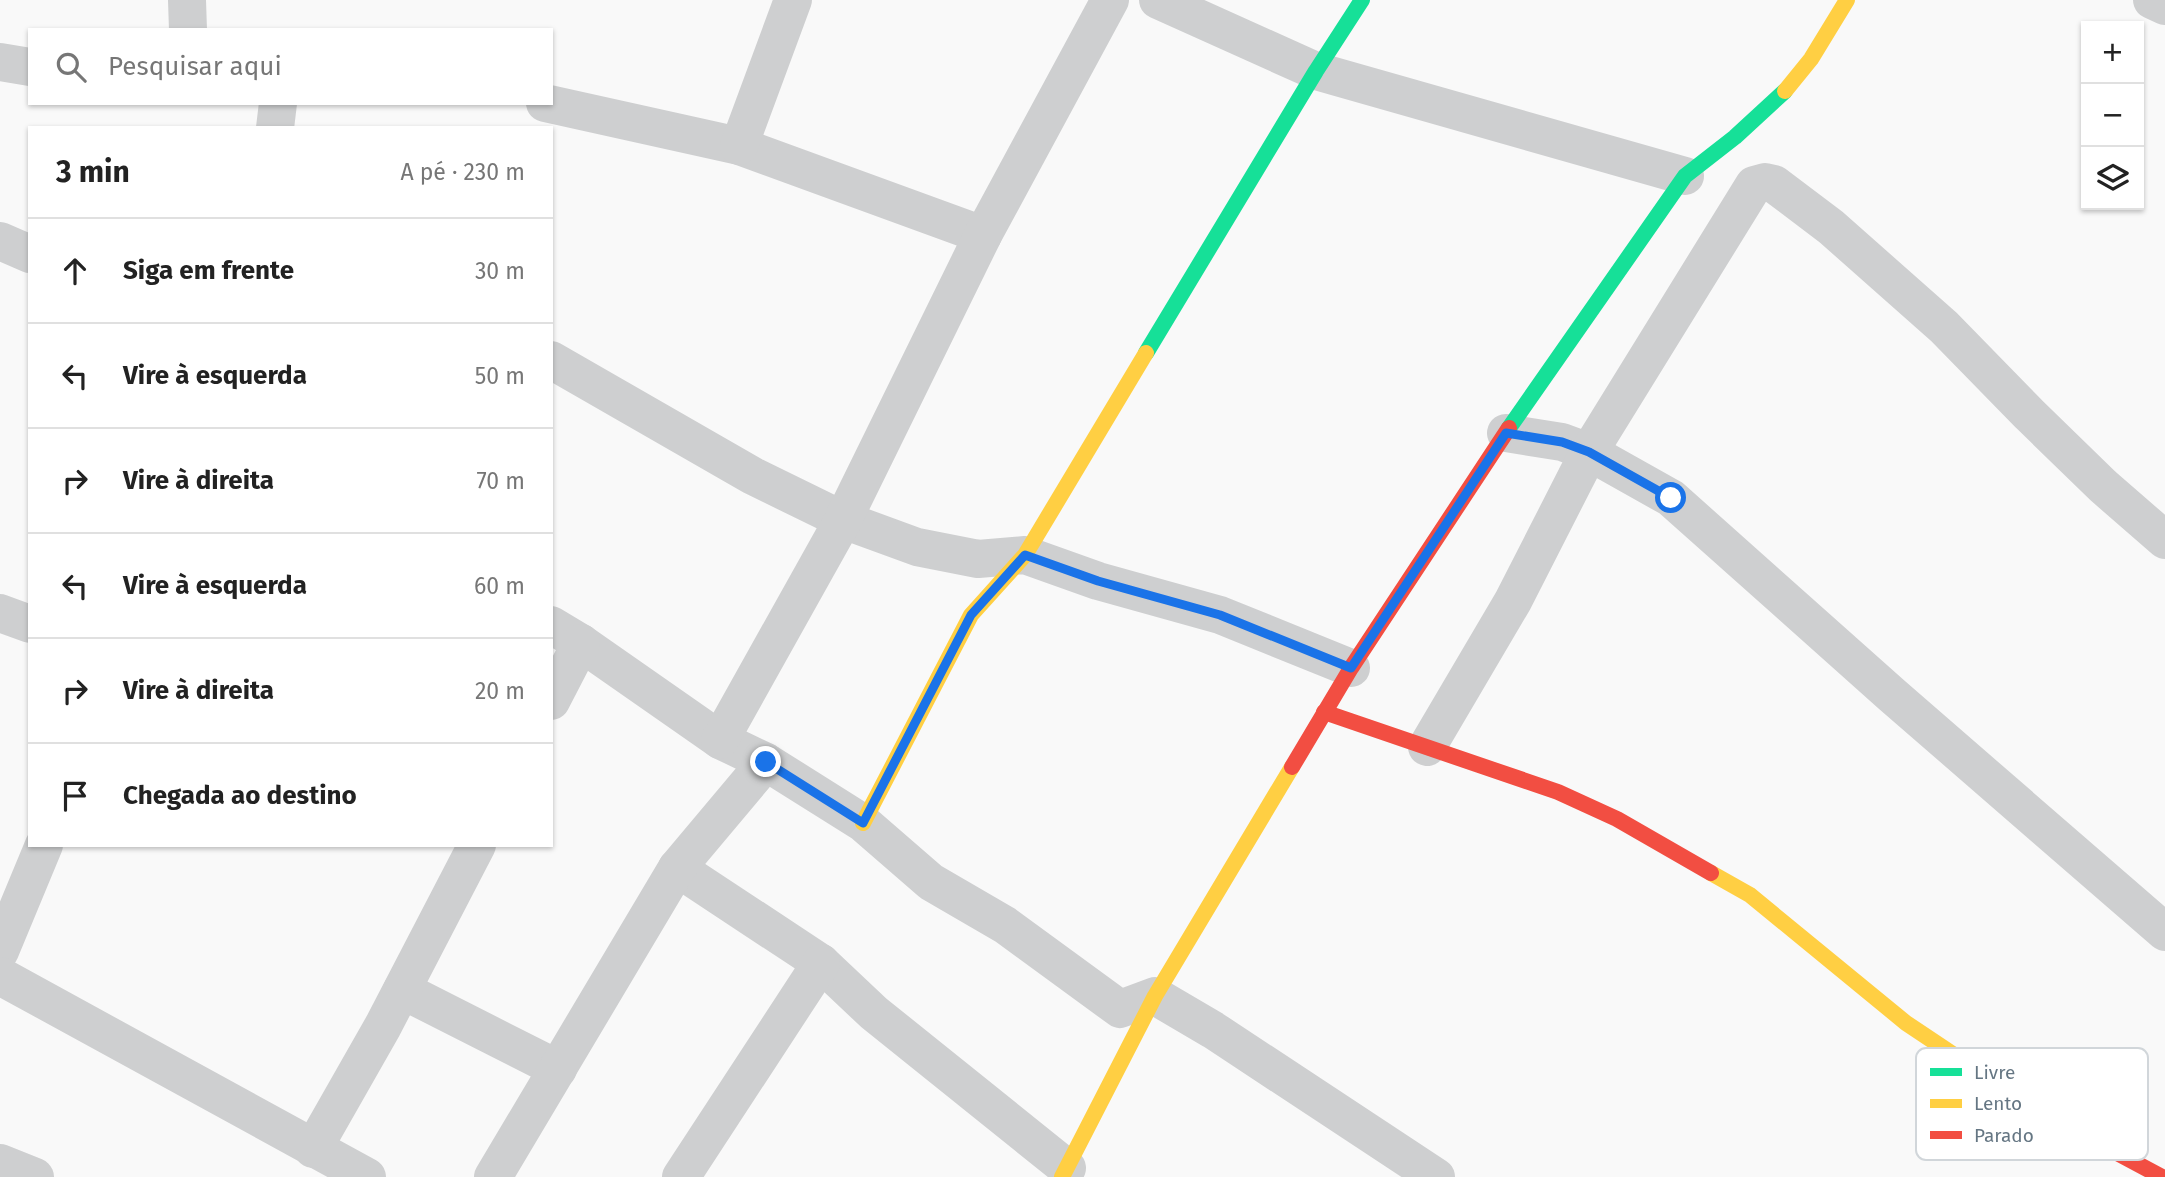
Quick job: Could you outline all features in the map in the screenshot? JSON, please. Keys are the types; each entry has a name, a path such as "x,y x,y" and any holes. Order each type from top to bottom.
{"street":[{"path":"187,0 188,28"},
{"path":"739,146 793,0"},
{"path":"720,740 843,520 983,235 1110,0"},
{"path":"1158,0 1316,71 1685,176"},
{"path":"863,823 971,615 1025,555 1316,71 1362,0"},
{"path":"677,868 821,963 874,1013 1065,1172 1155,996 1324,712 1506,433 1685,176 1735,137 1788,88 1811,58 1847,0"},
{"path":"2152,0 2165,6"},
{"path":"0,62 28,67"},
{"path":"275,126 278,105"},
{"path":"553,105 739,146 983,235"},
{"path":"1427,747 1513,601 1589,452 1754,185 1765,182 1774,184 1802,204 1944,327 2103,486 2165,540"},
{"path":"0,241 28,253"},
{"path":"553,361 753,476 843,520 917,547 978,559 1025,555 1098,581 1220,615 1351,668"},
{"path":"1506,433 1562,442 1589,452 1671,498 1892,695 2165,932"},
{"path":"0,613 28,623"},
{"path":"553,692 566,634 720,740 766,762 863,823 931,882 1005,925 1120,1009 1155,996"},
{"path":"1324,712 1558,792 1616,819 1749,895 1906,1023 1944,1048"},
{"path":"492,1177 677,868 766,762"},
{"path":"0,951 43,847"},
{"path":"313,1149 402,990 476,847"},
{"path":"681,1177 821,963"},
{"path":"0,976 367,1177"},
{"path":"402,990 558,1069"},
{"path":"1155,996 1213,1030 1436,1177"},
{"path":"2130,1160 2162,1177"},
{"path":"0,1163 35,1177"}],"traffic: fast":[{"path":"1146,353 1316,71 1362,0"},
{"path":"1509,428 1685,176 1735,137 1785,91"}],"traffic: slow":[{"path":"1785,91 1811,59 1847,0"},
{"path":"863,823 971,615 1025,555 1146,353"},
{"path":"1062,1177 1155,996 1292,767"},
{"path":"1711,873 1750,895 1906,1023 1944,1048"}],"traffic: jam":[{"path":"1292,767 1351,668 1509,428"},
{"path":"1324,712 1558,792 1617,819 1711,873"},
{"path":"2130,1160 2162,1177"}],"route":[{"path":"766,762 863,823 971,615 1025,555 1098,581 1220,615 1351,668 1506,433 1562,442 1589,452 1671,498"}]}
